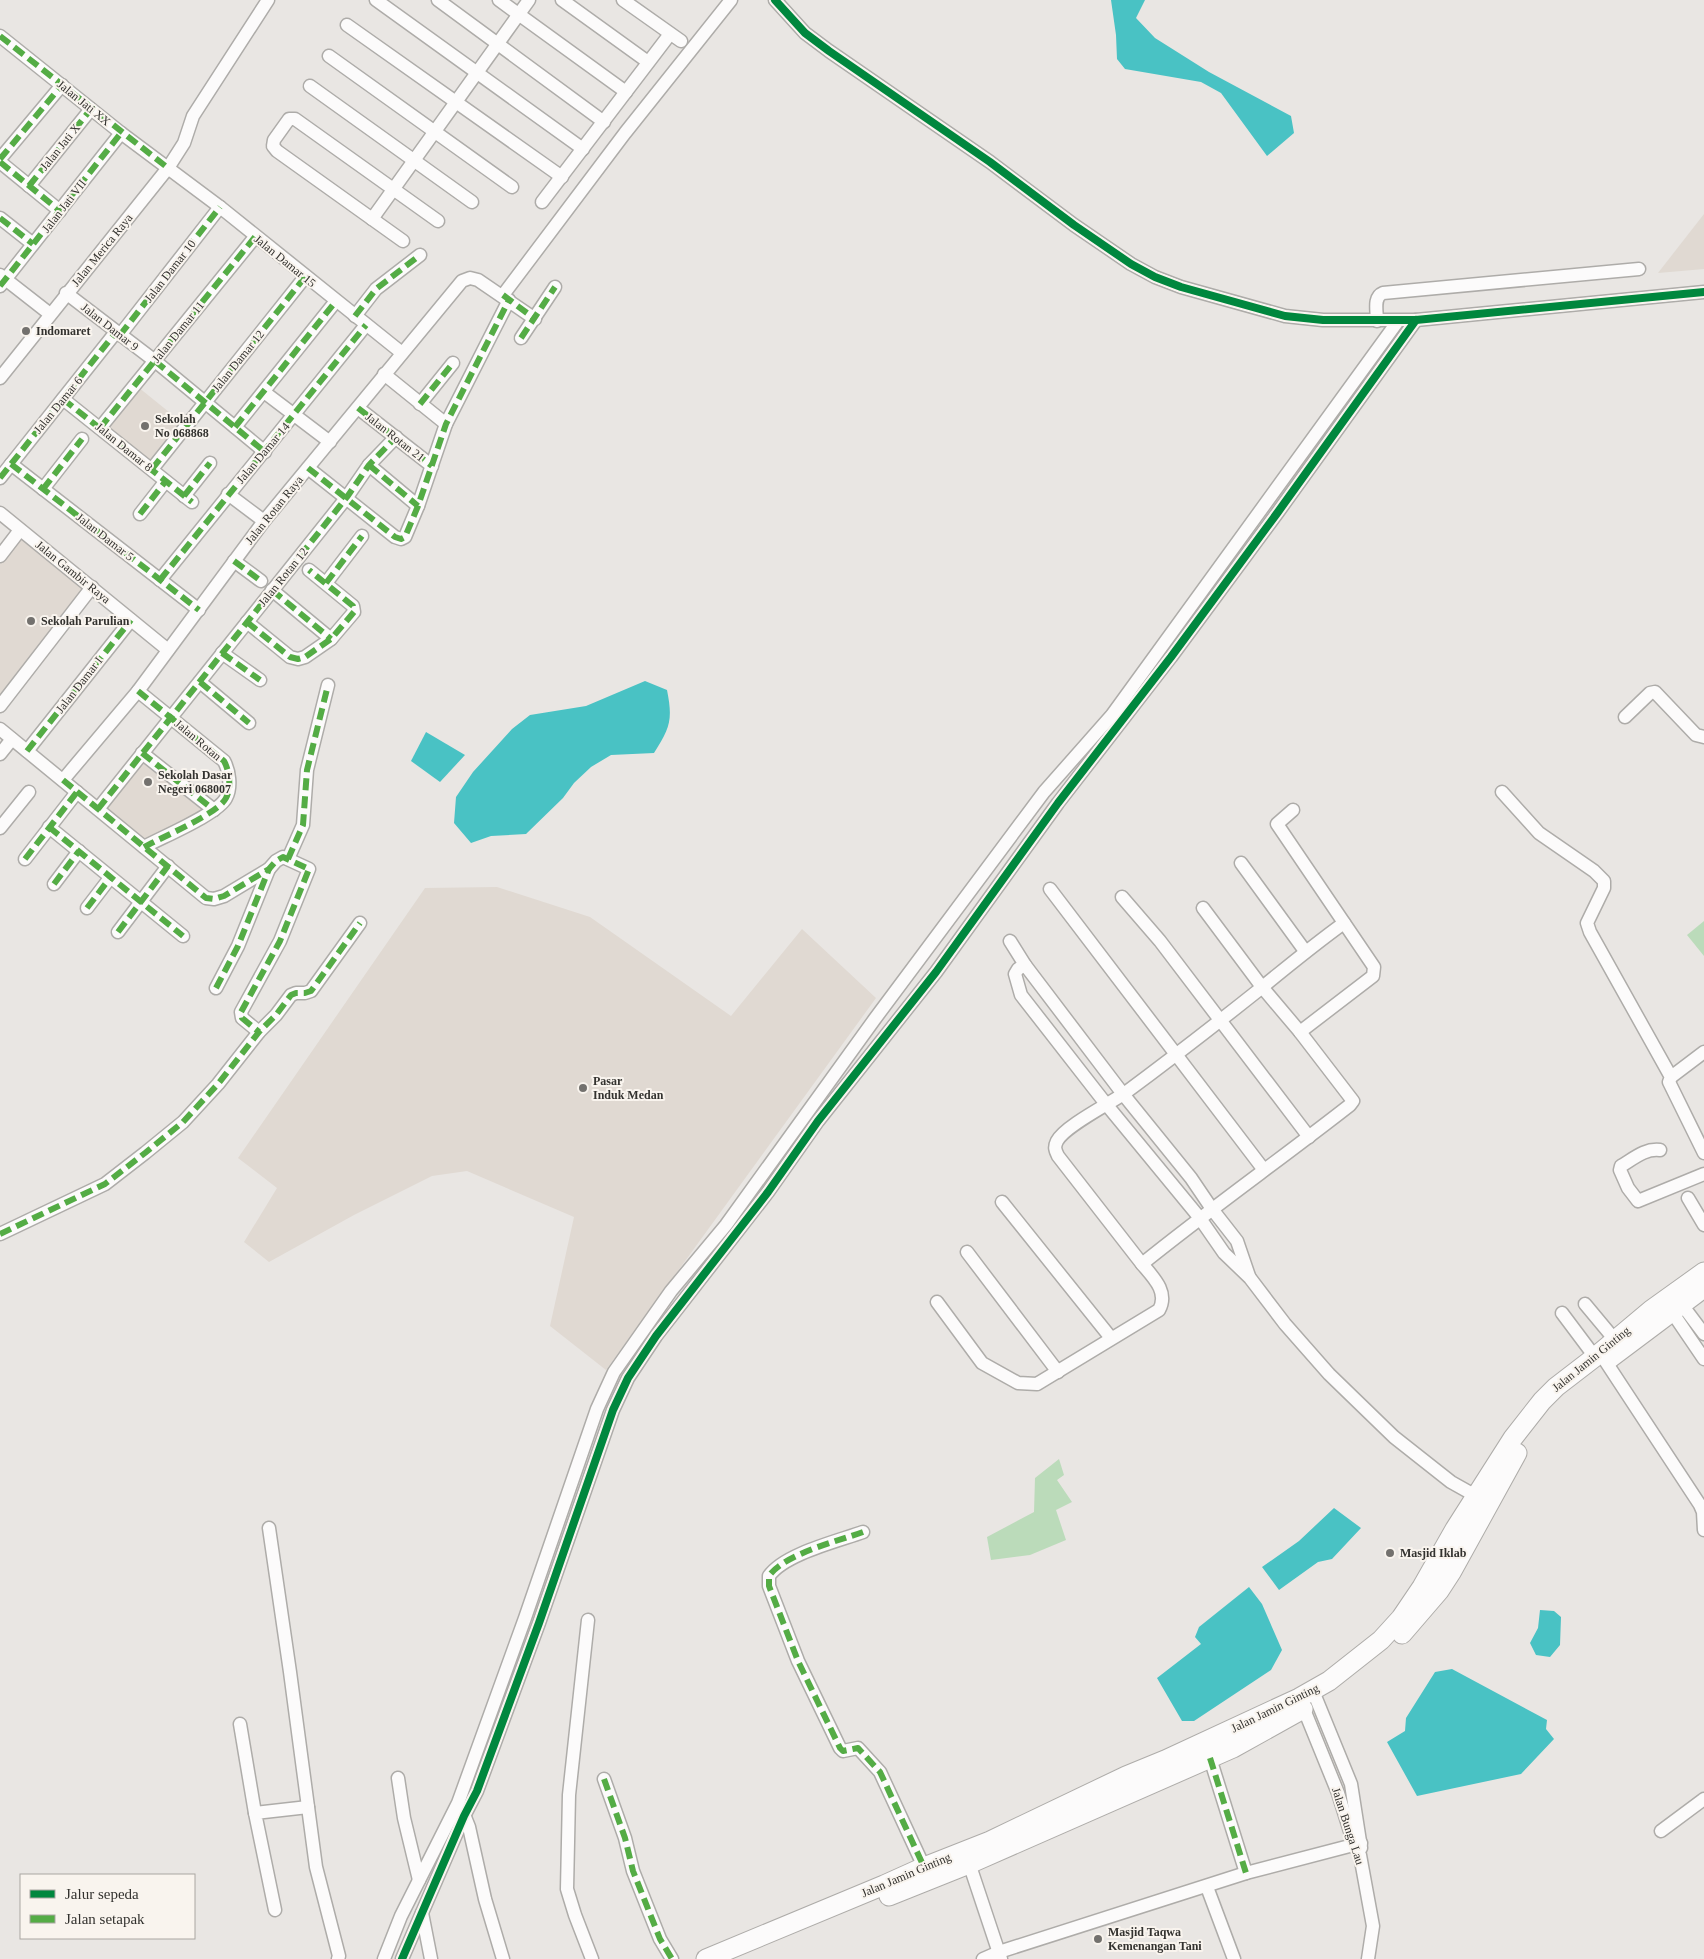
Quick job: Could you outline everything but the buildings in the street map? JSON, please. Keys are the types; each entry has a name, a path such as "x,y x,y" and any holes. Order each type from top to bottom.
{"highway":[{"name":"Jalan Jamin Ginting","path":"738,1959 967,1857 1233,1748 1378,1658 1394,1643 1430,1602 1456,1563 1518,1451 1536,1425 1558,1400 1600,1359 1615,1340 1651,1310 1676,1304 1704,1272"},
{"name":"Jalan Jamin Ginting","path":"706,1959 924,1867 967,1857 990,1841 1126,1776 1308,1700 1366,1654 1401,1618 1513,1438 1542,1401 1556,1387 1600,1359 1676,1304 1704,1288"}],"street":[{"name":"Jalan Merica Raya","path":"0,378 66,293 168,168 184,143 193,116 268,0"},
{"path":"376,0 583,149"},
{"path":"438,0 604,122"},
{"path":"499,0 626,92"},
{"path":"372,219 529,0"},
{"path":"562,0 648,62"},
{"path":"542,202 648,62 676,37 623,0"},
{"path":"308,468 347,497 394,537 401,539 405,537 418,506 446,424 506,297 625,134 731,0"},
{"path":"775,0 805,33 990,162 1074,225 1130,264 1155,277 1181,287 1285,316 1323,320 1376,321 1416,320 1704,292"},
{"path":"347,24 562,178"},
{"name":"Jalan Jati XX","path":"0,36 121,133 168,168"},
{"path":"329,56 512,188"},
{"path":"60,211 0,161 62,85"},
{"path":"310,86 472,202"},
{"name":"Jalan Jati X","path":"29,186 91,109"},
{"path":"403,241 277,151 273,146 274,140 289,119 294,119 438,221"},
{"name":"Jalan Jati VII","path":"2,280 34,244 121,133"},
{"name":"Jalan Damar 15","path":"168,168 220,207 402,354"},
{"name":"Jalan Damar 10","path":"118,333 220,207"},
{"path":"0,218 34,244"},
{"name":"Jalan Damar 11","path":"100,428 255,237"},
{"path":"355,316 376,289 420,255"},
{"path":"1376,321 1376,299 1384,293 1640,269"},
{"name":"Jalan Damar 12","path":"152,469 305,277"},
{"name":"Jalan Rotan Raya","path":"63,780 138,691 264,522 462,281 470,278 478,280 535,318"},
{"path":"2,280 50,314"},
{"path":"521,338 555,287"},
{"name":"Jalan Damar 9","path":"66,293 205,402"},
{"path":"235,427 336,301"},
{"path":"402,1959 464,1816 477,1791 539,1623 612,1410 628,1378 656,1336 768,1192 818,1121 936,972 1058,803 1230,576 1416,320"},
{"path":"384,1959 401,1916 458,1803 597,1408 614,1372 672,1291 726,1226 874,1020 1044,792 1112,715 1398,321"},
{"name":"Jalan Damar 14","path":"160,580 366,325"},
{"name":"Jalan Damar 6","path":"0,478 118,333"},
{"path":"420,404 452,363"},
{"path":"384,374 446,424"},
{"path":"264,392 330,442"},
{"name":"Jalan Damar 8","path":"63,399 188,499 210,463"},
{"path":"205,402 265,452"},
{"name":"Jalan Rotan 21","path":"358,408 432,466"},
{"name":"Jalan Rotan 12","path":"98,809 347,497 369,465 396,437"},
{"path":"43,488 82,439"},
{"name":"Jalan Damar 5","path":"11,464 199,610"},
{"path":"369,465 418,506"},
{"path":"140,514 165,482"},
{"path":"228,494 264,522"},
{"name":"Jalan Gambir Raya","path":"0,513 168,650"},
{"path":"0,556 20,530"},
{"path":"326,583 362,536"},
{"path":"234,561 261,581"},
{"path":"1218,568 1230,576"},
{"path":"247,622 290,657 298,659 305,657 331,639 354,612 353,606 309,570"},
{"path":"0,706 92,587"},
{"path":"272,590 331,639"},
{"name":"Jalan Damar I","path":"27,751 131,620"},
{"path":"222,653 260,680"},
{"path":"200,682 249,722"},
{"path":"288,858 303,825 307,770 328,685"},
{"name":"Jalan Rotan","path":"138,691 224,760 228,768 229,788 227,797 214,810 144,846"},
{"path":"1625,717 1650,693 1655,692 1696,735 1704,737"},
{"path":"0,729 206,898 219,898 269,869 283,856 309,869 280,941 241,1012 242,1018 259,1032"},
{"path":"0,754 12,738"},
{"path":"142,753 214,810"},
{"path":"0,828 29,792"},
{"path":"25,859 77,792"},
{"path":"1044,792 1058,803"},
{"path":"1502,792 1538,833 1599,874 1604,881 1604,888 1587,923 1590,932 1671,1077"},
{"path":"1293,810 1277,824 1374,967 1373,976 1300,1032"},
{"path":"49,827 183,936"},
{"path":"54,884 79,851"},
{"path":"1241,862 1305,951"},
{"path":"118,932 168,866"},
{"path":"216,988 238,946 269,869"},
{"path":"87,908 110,878"},
{"path":"1050,889 1264,1170"},
{"path":"1122,897 1160,941 1309,1137"},
{"path":"1142,1264 1200,1217 1309,1137 1353,1101 1300,1032 1262,987 1203,908"},
{"path":"0,1234 105,1184 184,1122 218,1084 259,1032 276,1015 290,995 311,991 360,923"},
{"path":"937,1302 982,1363 1018,1383 1031,1385 1043,1381 1159,1310 1163,1302 1163,1294 1154,1277 1058,1156 1055,1149 1058,1139 1123,1094 1262,987 1305,951 1344,923"},
{"path":"1010,941 1025,964 1123,1094 1191,1178 1237,1241 1250,1278"},
{"path":"1025,964 1015,974 1021,995 1106,1104 1200,1217 1224,1253 1250,1278 1285,1324 1329,1374 1394,1437 1473,1501"},
{"path":"1704,1052 1671,1077 1669,1082 1704,1153"},
{"path":"1660,1150 1652,1149 1643,1152 1621,1166 1620,1170 1628,1188 1638,1201 1704,1174"},
{"path":"1688,1198 1704,1225"},
{"path":"1002,1202 1111,1338"},
{"path":"967,1252 1058,1372"},
{"path":"1585,1304 1615,1340"},
{"path":"1676,1304 1704,1334"},
{"path":"1676,1304 1704,1359"},
{"path":"1562,1313 1600,1359 1700,1505 1703,1512 1704,1530"},
{"path":"269,1528 316,1867 339,1956 338,1959"},
{"path":"863,1532 805,1552 775,1569 768,1576 769,1586 798,1661 840,1748 843,1751 858,1748 880,1772 924,1867"},
{"path":"524,1618 539,1623"},
{"path":"588,1620 569,1795 567,1889 592,1959"},
{"name":"Jalan Bunga Lau","path":"1308,1700 1351,1784 1358,1848 1373,1926 1368,1959"},
{"path":"240,1724 254,1813 275,1910"},
{"path":"1210,1758 1246,1873"},
{"path":"398,1778 404,1818 419,1880"},
{"path":"604,1780 626,1838 633,1871 660,1939 672,1959"},
{"path":"1661,1831 1704,1799"},
{"path":"458,1803 469,1827 485,1899 503,1959"},
{"path":"254,1813 308,1807"},
{"path":"983,1959 1246,1873 1358,1848"},
{"path":"967,1857 1000,1955"},
{"path":"1208,1887 1234,1959"},
{"path":"422,1913 431,1959"}],"shaded area":[{"path":"1704,214 1704,269 1658,273"},
{"name":"Sekolah No 068868","path":"138,387 185,425 152,466 105,428"},
{"name":"Sekolah Parulian","path":"22,537 87,589 0,699 0,564"},
{"name":"Sekolah Dasar Negeri 068007","path":"141,756 209,808 147,843 101,808"},
{"path":"497,887 590,917 731,1016 802,929 876,998 606,1370 550,1326 574,1217 467,1171 432,1176 354,1215 269,1262 244,1242 277,1188 238,1158 425,888"}],"green space":[{"path":"1704,921 1704,956 1687,935"},
{"path":"1059,1459 1064,1475 1057,1480 1072,1502 1056,1510 1066,1540 1030,1555 991,1560 987,1537 1034,1512 1035,1478"}],"water":[{"path":"1111,0 1145,0 1136,18 1155,38 1209,72 1291,116 1294,133 1267,156 1221,93 1201,82 1125,69 1117,59"},
{"path":"645,681 667,690 669,700 669,723 664,737 654,753 611,755 591,767 526,834 491,836 471,843 454,823 456,797 473,772 512,729 530,715 586,706"},
{"path":"426,732 465,755 440,782 411,761"},
{"path":"1334,1508 1361,1528 1332,1559 1318,1562 1279,1590 1262,1567 1299,1541"},
{"path":"1249,1587 1262,1604 1282,1650 1271,1670 1194,1721 1182,1721 1157,1678 1201,1644 1195,1637 1199,1627"},
{"path":"1540,1610 1554,1611 1561,1617 1560,1645 1550,1657 1536,1655 1530,1643 1538,1628"},
{"path":"1452,1669 1547,1720 1546,1729 1554,1739 1521,1774 1417,1796 1387,1742 1405,1731 1406,1718 1435,1672"}],"marked path":[{"path":"0,36 168,168"},
{"path":"0,159 62,85"},
{"path":"29,186 91,109"},
{"path":"0,286 121,133"},
{"path":"0,162 60,211"},
{"path":"120,335 220,207"},
{"path":"0,218 33,244"},
{"path":"100,428 255,237"},
{"path":"355,316 376,289 420,255"},
{"path":"152,469 305,277"},
{"path":"521,338 555,287"},
{"path":"503,295 535,319"},
{"path":"308,468 395,537 401,539 405,537 418,506 446,424 509,300"},
{"path":"235,427 336,301"},
{"path":"160,580 366,325"},
{"path":"0,478 116,332"},
{"path":"155,361 265,452"},
{"path":"420,404 453,363"},
{"path":"63,399 192,502"},
{"path":"358,408 432,466"},
{"path":"98,809 347,497 369,465 396,437"},
{"path":"43,489 82,439"},
{"path":"184,496 210,463"},
{"path":"11,464 199,610"},
{"path":"369,465 418,506"},
{"path":"140,514 165,482"},
{"path":"326,583 362,536"},
{"path":"234,561 261,581"},
{"path":"247,622 290,657 298,659 305,657 331,639 354,612 353,606 309,570"},
{"path":"272,590 331,639"},
{"path":"27,751 131,620"},
{"path":"222,653 260,680"},
{"path":"200,682 249,723"},
{"path":"288,859 303,825 307,770 328,685"},
{"path":"138,691 224,761 229,784 226,798 212,811 189,825 144,847"},
{"path":"142,753 214,810"},
{"path":"63,780 206,898 214,899 224,896 269,869 276,861 283,857 309,869 280,941 241,1012 242,1018 259,1032"},
{"path":"25,859 77,792"},
{"path":"49,827 183,936"},
{"path":"54,884 79,851"},
{"path":"118,932 168,866"},
{"path":"216,988 238,946 269,869"},
{"path":"87,908 110,878"},
{"path":"0,1234 105,1184 183,1122 218,1084 291,995 311,991 360,923"},
{"path":"863,1532 812,1549 786,1561 769,1576 769,1586 798,1661 840,1748 843,1751 858,1748 880,1772 924,1867"},
{"path":"1210,1758 1246,1873"},
{"path":"604,1779 625,1838 633,1871 660,1939 672,1959"}],"cycle path":[{"path":"775,0 805,33 990,162 1074,225 1131,264 1155,277 1181,287 1285,316 1323,320 1416,320 1704,292"},
{"path":"402,1959 464,1816 477,1791 539,1623 613,1410 628,1378 656,1336 768,1192 818,1121 936,972 1058,803 1171,657 1416,320"}],"place":[{"name":"Indomaret","path":"26,331"},
{"name":"Sekolah No 068868","path":"145,426"},
{"name":"Sekolah Parulian","path":"31,621"},
{"name":"Sekolah Dasar Negeri 068007","path":"148,782"},
{"name":"Pasar Induk Medan","path":"583,1088"},
{"name":"Masjid Iklab","path":"1390,1553"},
{"name":"Masjid Taqwa Kemenangan Tani","path":"1098,1939"}]}
